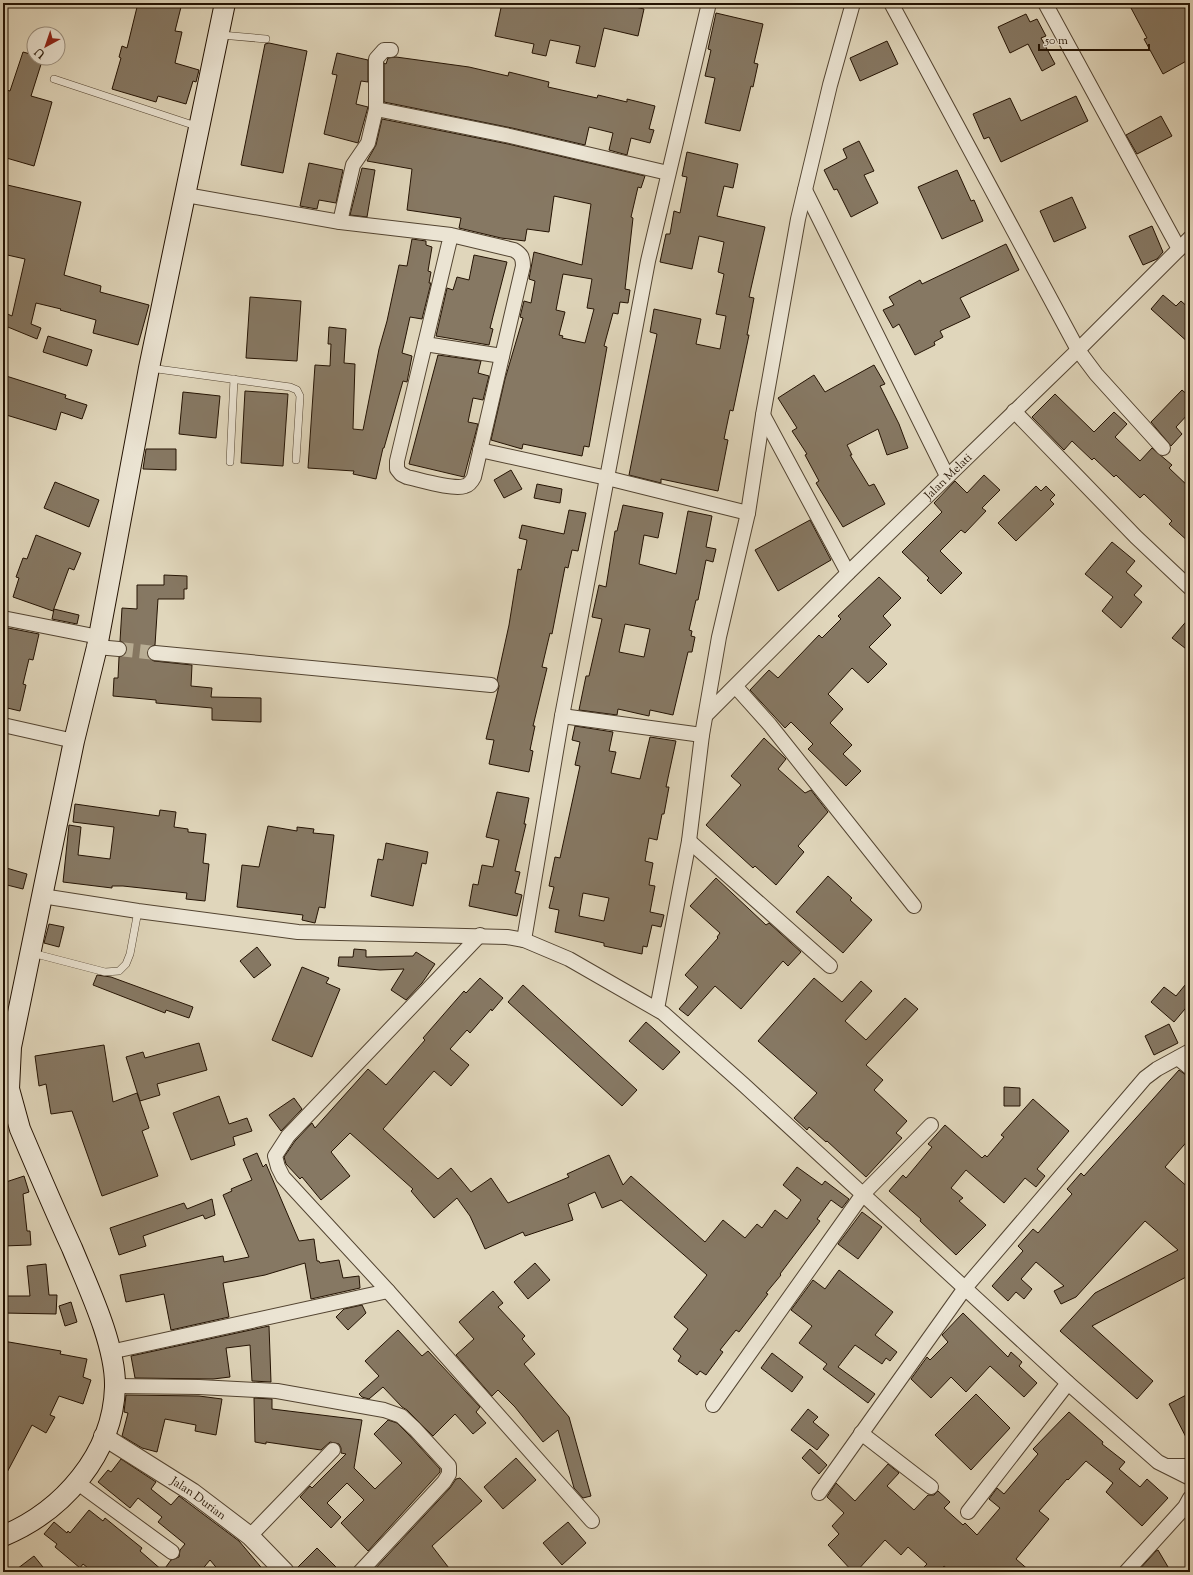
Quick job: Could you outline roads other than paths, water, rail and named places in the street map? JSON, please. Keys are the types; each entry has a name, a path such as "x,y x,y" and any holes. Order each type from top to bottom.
{"main road":[{"path":"3,1536 18,1530 46,1512 78,1483 99,1448 109,1419 115,1386 110,1352 86,1281 20,1129 12,1103 9,1089 11,1047 74,741 98,642 149,368 201,127 225,3"}],"street":[{"path":"524,940 562,716 648,261 709,3"},
{"path":"657,1009 689,841 702,735 719,637 748,513 763,415 805,190 830,85 853,3"},
{"path":"891,3 1078,350 1096,374 1164,448"},
{"path":"1045,3 1179,249"},
{"path":"340,222 353,165 368,143 376,109 376,59 384,50 391,50"},
{"path":"376,109 510,136 668,173"},
{"path":"805,190 947,476"},
{"path":"186,195 340,222 451,235 514,250 523,258 523,266 474,477 469,484 464,487 451,486 407,477 397,470 397,461 451,235"},
{"name":"Jalan Melati","path":"706,715 736,687 848,573 1078,350 1190,238"},
{"path":"425,344 502,356"},
{"path":"1014,411 1136,536 1190,588"},
{"path":"763,415 848,573"},
{"path":"480,450 607,478 748,513"},
{"path":"3,618 120,649"},
{"path":"155,653 491,685"},
{"path":"736,687 770,725 914,906"},
{"path":"562,716 702,735"},
{"path":"3,725 74,741"},
{"path":"689,841 830,966"},
{"path":"42,896 138,911 298,932 441,936 480,935 524,940 569,959 657,1009 744,1085 1068,1383 1164,1466 1190,1478"},
{"path":"480,935 288,1136 275,1156 283,1177 388,1291 592,1521"},
{"path":"819,1493 965,1288 1145,1078 1157,1068 1184,1055 1190,1068"},
{"path":"712,1404 863,1194 931,1125"},
{"path":"110,1352 388,1291"},
{"path":"968,1512 1068,1383"},
{"path":"115,1386 199,1387 277,1391 360,1405 384,1410 400,1416 415,1429 449,1466 449,1474 438,1490 360,1572"},
{"path":"862,1433 931,1487"},
{"name":"Jalan Durian","path":"103,1436 192,1492 250,1536 285,1572"},
{"path":"250,1536 333,1450"},
{"path":"1164,1466 1190,1466"},
{"path":"78,1483 172,1552"},
{"path":"1126,1572 1185,1507 1190,1498"}],"lane":[{"path":"219,34 266,39"},
{"path":"54,79 201,127"},
{"path":"149,368 290,387 297,390 300,396 296,460"},
{"path":"230,462 234,379"},
{"path":"30,953 105,972 119,971 126,964 130,954 138,911"}],"tunnel":[{"path":"119,649 155,653"}]}
